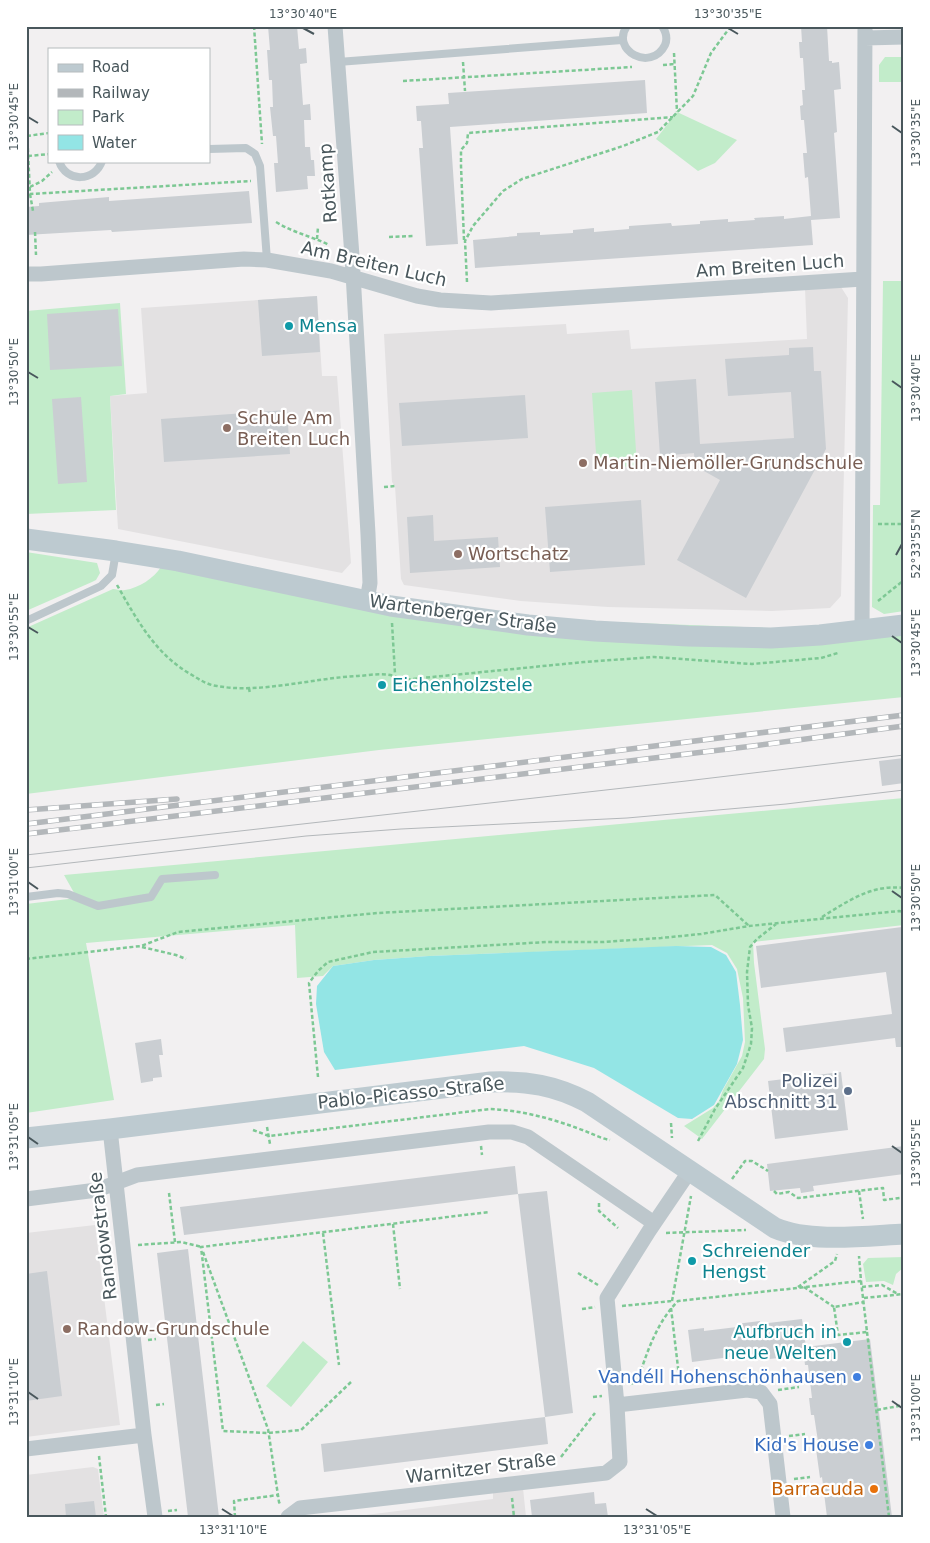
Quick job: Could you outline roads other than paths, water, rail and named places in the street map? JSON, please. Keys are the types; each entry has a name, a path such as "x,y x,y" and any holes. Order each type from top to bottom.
{"main road":[{"name":"Wartenberger Straße","path":"26,539 187,563 391,606 528,625 688,636 771,638 820,635 904,625"},
{"name":"Pablo-Picasso-Straße","path":"26,1138 110,1130 491,1082 516,1081 542,1084 567,1092 587,1102 691,1181 786,1233 825,1236 904,1234"}],"street":[{"name":"Rotkamp","path":"336,26 353,278 370,583 367,601"},
{"path":"862,630 863,96 865,32 904,37"},
{"name":"Am Breiten Luch","path":"26,274 244,259 267,260 331,271 440,300 491,302 863,279"},
{"name":"Randowstraße","path":"110,1130 154,1517"},
{"path":"26,1199 97,1190 137,1175 489,1132 512,1132 528,1136 652,1227"},
{"name":"Warnitzer Straße","path":"289,1516 300,1508 606,1473 620,1462 617,1399 607,1298 652,1227 691,1181"},
{"path":"617,1399 747,1390 761,1392 770,1404 783,1517"},
{"path":"26,1449 144,1436"}],"lane":[{"path":"627,26 622,40 625,46 638,57 647,58 656,56 662,51 667,41 662,26"},
{"path":"338,62 622,40"},
{"path":"210,149 246,148 255,154 260,166 267,260"},
{"path":"60,162 61,167 70,175 86,178 95,172 101,162"},
{"path":"845,463 862,463"},
{"path":"26,620 101,586 112,575 116,551"},
{"path":"26,897 58,893 68,894 98,906 151,897 162,879 215,875"}],"water":[{"path":"676,946 711,947 726,955 736,972 740,1005 743,1040 737,1064 714,1105 692,1119 678,1118 594,1068 524,1046 335,1070 324,1052 316,1004 317,986 333,966 374,960 429,956"}],"tram line":[{"path":"26,855 904,755"},
{"path":"26,868 306,836 401,829 627,818 786,804 904,790"}],"railway":[{"path":"26,824 904,715"},
{"path":"26,834 904,726"},
{"path":"26,810 177,799"}],"place":[{"name":"Mensa","path":"289,326"},
{"name":"Schule Am Breiten Luch","path":"227,428"},
{"name":"Martin-Niemöller-Grundschule","path":"583,463"},
{"name":"Wortschatz","path":"458,554"},
{"name":"Eichenholzstele","path":"382,685"},
{"name":"Polizei Abschnitt 31","path":"848,1091"},
{"name":"Schreiender Hengst","path":"692,1261"},
{"name":"Randow-Grundschule","path":"67,1329"},
{"name":"Aufbruch in neue Welten","path":"847,1342"},
{"name":"Vandéll Hohenschönhausen","path":"857,1377"},
{"name":"Kid's House","path":"869,1445"},
{"name":"Barracuda","path":"874,1489"}]}
